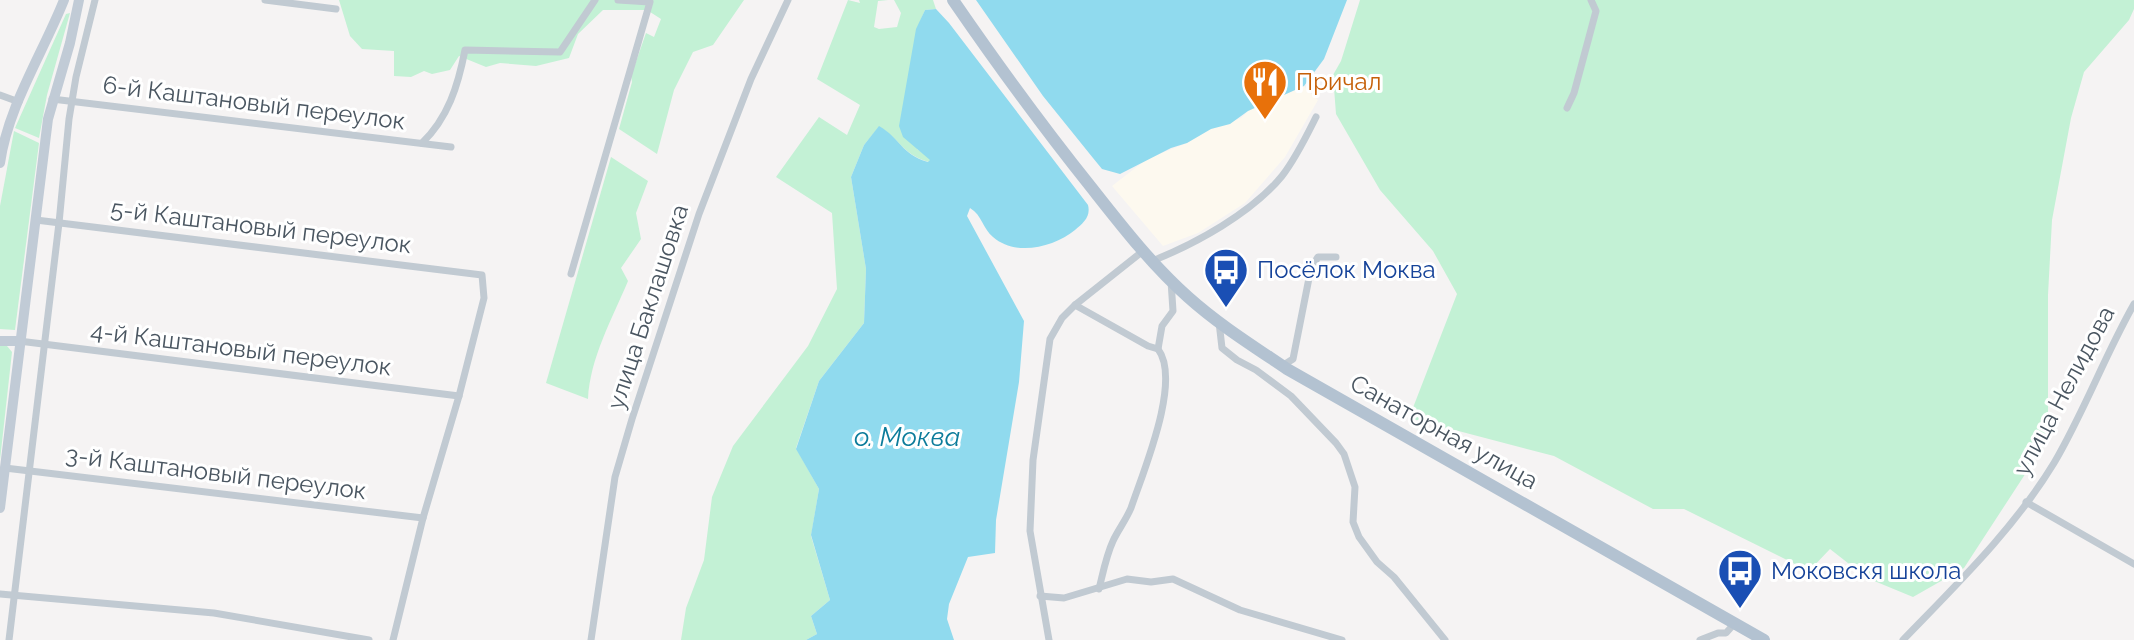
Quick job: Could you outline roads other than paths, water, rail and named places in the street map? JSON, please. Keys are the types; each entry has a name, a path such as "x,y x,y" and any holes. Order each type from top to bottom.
{"main road":[{"name":"Санаторная улица","path":"953,0 1022,98 1126,232 1171,281 1219,322 1282,366 1764,640"},
{"path":"0,163 19,102 63,3 71,1 78,4 70,43 52,99 0,508"},
{"path":"0,341 19,341"}],"street":[{"path":"9,640 71,101 95,0"},
{"path":"265,0 336,9"},
{"path":"422,143 436,130 448,109 459,81 465,50 560,52 595,0"},
{"path":"571,274 650,2 618,0"},
{"name":"улица Баклашовка","path":"591,640 615,477 632,419 699,214 751,79 788,0"},
{"path":"1567,108 1574,93 1596,11 1591,0"},
{"path":"0,95 19,102"},
{"name":"6-й Каштановый переулок","path":"52,99 451,147"},
{"path":"1049,640 1030,531 1033,460 1050,339 1062,318 1075,305 1147,256 1209,233 1255,202 1281,178 1297,155 1316,117"},
{"name":"5-й Каштановый переулок","path":"36,220 482,275 484,298 459,396"},
{"path":"1282,366 1293,359 1311,268 1318,257 1336,257"},
{"path":"1158,349 1162,326 1173,311 1171,281"},
{"name":"улица Нелидова","path":"1903,640 1951,591 2026,502 2053,464 2134,304"},
{"path":"1075,305 1158,349 1165,358 1168,376 1164,406 1130,509 1113,540 1099,589"},
{"path":"1219,322 1222,348 1291,396 1344,454 1355,487 1353,522 1359,537 1445,640"},
{"name":"4-й Каштановый переулок","path":"19,341 459,396"},
{"path":"393,640 423,518 459,396"},
{"name":"3-й Каштановый переулок","path":"5,468 423,518"},
{"path":"2026,502 2134,564"},
{"path":"1040,596 1064,598 1127,579 1151,582 1173,579 1240,610 1342,640"},
{"path":"0,594 214,613 369,640"},
{"path":"1700,640 1726,633 1735,623"}],"water":[{"path":"976,0 1347,0 1324,59 1304,86 1120,174 1102,169 1043,96"},
{"name":"о. Моква","path":"936,9 1088,205 1088,213 1075,230 1057,241 1024,248 1013,247 993,237 970,208 967,216 1024,321 1019,382 996,520 995,553 968,557 949,604 947,619 954,640 806,640 817,634 811,616 830,600 811,535 819,489 796,449 819,381 864,323 866,269 851,177 864,145 879,126 912,155 928,162 930,160 903,137 899,126 916,29 925,10"}],"place":[{"name":"Причал","path":"1265,121"},
{"name":"Посёлок Моква","path":"1226,309"},
{"name":"Моковскя школа","path":"1740,610"}]}
